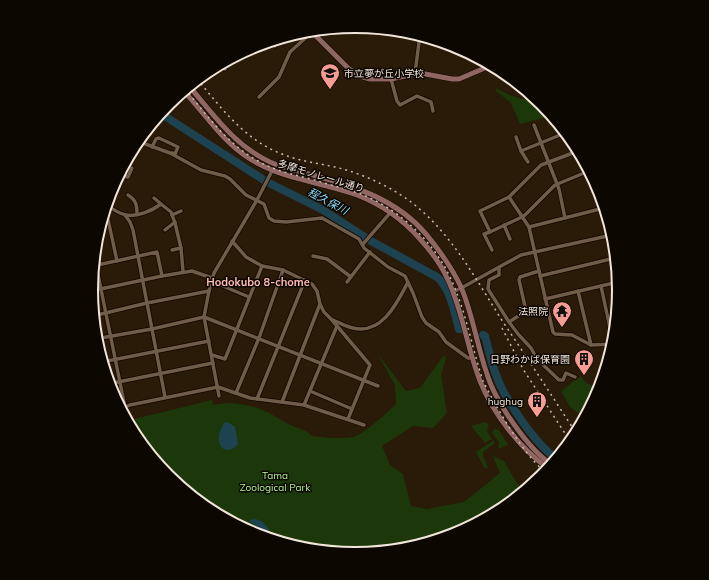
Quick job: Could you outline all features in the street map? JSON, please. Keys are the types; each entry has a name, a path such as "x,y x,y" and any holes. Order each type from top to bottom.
{"main road":[{"path":"315,36 342,62 356,73 370,79 391,79 415,73 426,73 452,80 459,79 485,69"},
{"name":"多摩モノレール通り","path":"193,90 237,142 253,153 275,164 362,190 392,205 412,220 433,242 448,262 461,288 486,374 501,403 525,440 547,460"},
{"name":"多摩モノレール通り","path":"188,95 232,146 249,159 272,171 357,195 390,212 413,231 427,247 444,273 453,292 484,389 506,425 520,444 543,464"}],"street":[{"path":"259,97 278,77 290,52 303,38"},
{"path":"415,73 419,42"},
{"path":"391,79 397,101 400,105 417,96 432,102 433,112"},
{"path":"534,125 557,184 565,218"},
{"path":"521,151 559,135"},
{"path":"516,137 521,151 528,162"},
{"path":"144,144 152,147 170,153 175,154 178,147 159,138 156,139 152,147"},
{"path":"170,153 201,170 225,176 230,179 246,195 264,204 269,218 274,221 286,222 322,218 359,239 364,248 388,267 403,274 407,278 422,317 426,323 439,332 446,342 468,358 473,358"},
{"path":"490,232 480,211 509,197 541,165 572,153"},
{"path":"219,396 204,317 209,291 212,279 232,241 257,200 275,164"},
{"path":"124,176 128,177 132,168"},
{"path":"492,250 484,234 522,217 557,184 584,174"},
{"path":"128,195 135,200 137,214"},
{"path":"509,197 528,227 553,332 555,334 572,335 591,346 606,344"},
{"path":"154,198 170,212 175,222 181,248 183,271"},
{"path":"125,215 154,210 161,204"},
{"path":"111,207 125,215 132,226 165,397"},
{"path":"528,227 599,209"},
{"path":"172,215 181,211"},
{"path":"363,244 390,212"},
{"path":"107,219 118,261"},
{"path":"164,230 175,222"},
{"path":"504,225 510,239"},
{"path":"453,292 522,255 606,236"},
{"path":"232,241 246,257 262,266 283,270 312,284 317,291 320,304 324,312 370,365 348,419"},
{"path":"172,250 181,248"},
{"path":"99,264 157,252 162,276"},
{"path":"347,282 370,252"},
{"path":"313,256 327,259 351,277"},
{"path":"540,276 609,259"},
{"path":"212,355 225,359 262,266"},
{"path":"499,268 499,275 489,280 488,289 509,322 531,348 537,359 559,380 563,380 566,373 575,377"},
{"path":"236,393 283,270"},
{"path":"98,289 183,271 192,271 250,297"},
{"path":"509,322 526,311 519,280 520,277 539,271"},
{"path":"98,278 125,405"},
{"path":"257,399 280,346 305,280"},
{"path":"332,320 352,328 360,329 372,327 378,324 392,310 408,282"},
{"path":"545,299 612,284"},
{"path":"601,286 609,324"},
{"path":"99,315 147,303 209,291"},
{"path":"578,291 591,346"},
{"path":"282,402 320,304"},
{"path":"102,338 152,329 204,317 378,386"},
{"path":"304,405 337,326"},
{"path":"107,361 209,341"},
{"path":"115,383 213,363"},
{"path":"126,407 165,397 218,387 250,398 304,405 364,425"},
{"path":"310,391 352,409"}],"green space":[{"path":"496,88 507,94 526,99 545,118 520,124 511,103 496,91"},
{"name":"Tama Zoological Park","path":"377,353 406,391 420,388 444,355 446,358 441,375 447,413 433,428 413,426 382,446 390,465 403,474 411,506 427,509 464,502 500,473 493,456 504,461 519,487 483,513 453,527 421,538 388,545 354,547 321,545 288,538 256,527 226,513 212,504 173,472 141,433 133,419 212,400 213,405 232,403 259,409 272,414 312,436 333,438 353,437 369,428 396,404 395,385"},
{"path":"581,376 586,383 593,386 580,414 570,407 561,391"},
{"path":"486,422 489,426 487,429 488,433 492,439 485,443 471,426"},
{"path":"494,429 499,430 508,445 498,449 499,442 492,433"},
{"path":"494,440 494,444 483,452 483,456 488,467 485,469 476,452"}],"water":[{"path":"226,422 235,427 238,444 228,450 222,448 219,441 220,432 223,424"},
{"path":"250,520 260,520 268,528 270,532 261,529 250,522"}],"waterway":[{"name":"程久保川","path":"165,116 267,182 323,210 371,241 437,277 442,282 449,294 459,329 461,329"},
{"name":"程久保川","path":"483,335 485,336 496,375 508,400 523,423 540,444 551,455"}],"railway":[{"path":"201,84 225,112 245,132 269,148 282,154 308,162 344,169 363,176 399,194 422,211 436,225 461,256 572,427"},
{"path":"189,94 227,138 258,161 278,170 361,194 385,206 418,232 443,264 450,277 466,321 478,366 488,392 519,442 540,467"},
{"path":"502,328 523,369 566,435"}],"place":[{"name":"市立夢が丘小学校","path":"330,90"},
{"name":"法照院","path":"562,328"},
{"name":"日野わかば保育園","path":"584,376"},
{"name":"hughug","path":"537,418"}],"district":[{"name":"Hodokubo 8-chome","path":"258,282"}]}
